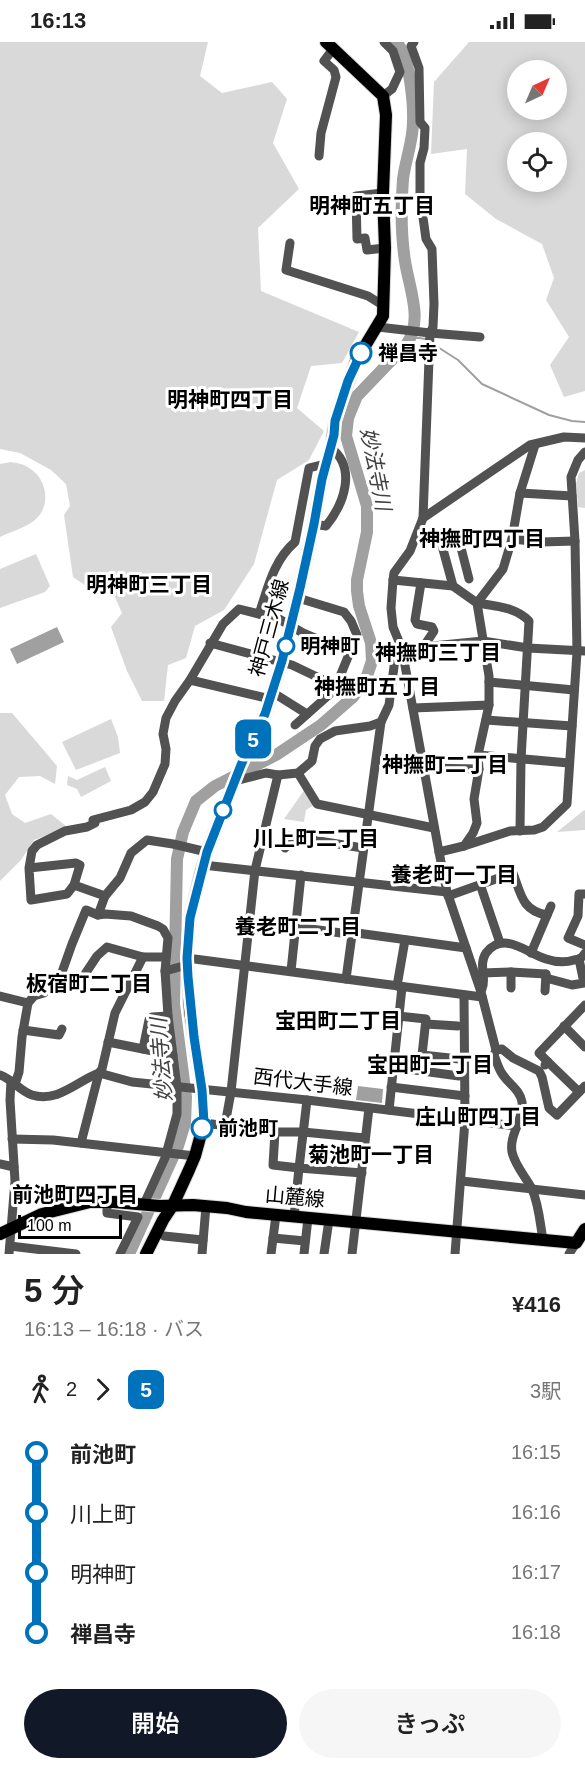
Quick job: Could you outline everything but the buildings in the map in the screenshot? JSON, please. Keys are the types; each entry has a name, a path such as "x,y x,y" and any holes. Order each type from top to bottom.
{"main road":[{"path":"329,46 383,96"},
{"name":"神戸三木線","path":"146,1254 164,1220 168,1205 204,1123 197,1089 185,963 190,918 203,865 241,765 271,696 282,661 298,598 335,421 348,381 366,343 383,316 385,248 383,192 386,115 383,96"},
{"name":"山麓線","path":"5,1231 42,1214 90,1202 206,1206 276,1215 543,1240 572,1249 585,1229"},
{"name":"神戸三木線","path":"154,1254 171,1221 168,1205"}],"street":[{"path":"383,96 392,89 400,72 393,51 384,42"},
{"path":"414,42 411,46 419,68 420,122 425,128 420,164 420,196 426,239 432,249 434,304 430,339 423,518 410,551 394,573 391,608 393,627 402,649 447,894 482,994 496,1050 494,1055 501,1073 519,1092 522,1100 522,1109 511,1143 512,1150 514,1159 536,1201 543,1240"},
{"path":"319,156 321,133 336,77 334,70 324,61 329,46"},
{"path":"383,192 356,196 357,238 364,238 367,249 385,248"},
{"path":"290,243 286,270 368,296 384,306"},
{"path":"378,327 419,332 430,339 480,337"},
{"path":"423,518 530,446 564,436 585,438"},
{"path":"464,846 477,823 474,799 479,769 478,754 489,705 489,682 477,603 503,569 512,539 519,493 535,445"},
{"path":"314,524 326,526 344,498 345,475 339,454 331,448"},
{"path":"439,852 510,831 534,830 543,827 567,804 574,690 581,652 581,614 571,477 578,460 585,452"},
{"path":"574,469 585,463"},
{"path":"259,614 277,562 287,548 295,542 309,468 325,464"},
{"path":"519,493 572,496"},
{"path":"512,539 542,542 575,541"},
{"path":"453,586 441,542 459,540 469,579"},
{"path":"393,580 453,586 477,603 515,611 524,615 529,621 521,759 520,831"},
{"path":"421,583 415,620 417,624 432,627 434,631 424,646"},
{"path":"295,725 336,686 357,635 344,612 298,598"},
{"path":"28,868 76,863 80,865 74,885 67,894 31,900 28,868 32,851 37,845 65,831 87,827 95,823 93,820 131,810 145,802 153,792 165,764 166,749 163,734 166,718 210,643 223,624 239,609 279,619 303,633 350,653"},
{"path":"346,979 381,722 389,705 395,659 402,649 483,641 528,648 581,652"},
{"path":"210,643 282,661 336,686"},
{"path":"190,680 271,696 307,714"},
{"path":"489,682 574,690"},
{"path":"413,708 489,705"},
{"path":"486,720 572,726"},
{"path":"235,780 266,773 298,773 312,761 315,746 320,739 335,731 370,726 381,722"},
{"path":"478,754 569,763"},
{"path":"423,768 479,769"},
{"path":"298,773 317,804 434,828"},
{"path":"225,1125 231,1092 255,870 278,774"},
{"path":"285,848 287,836 363,848"},
{"path":"98,915 105,896 120,878 131,853 147,840 207,852"},
{"path":"203,865 447,894 513,873 524,902 534,913 549,910 531,952"},
{"path":"291,971 301,875"},
{"path":"480,884 500,943"},
{"path":"74,885 105,896"},
{"path":"585,894 579,894 578,916 568,938 585,945"},
{"path":"76,1254 10,1250 5,1231 14,1167 5,1099 19,1072 28,1003 34,996 44,993 61,975 86,910 98,915 130,916 158,926 163,929 168,938 165,970 168,1017 178,1087 177,1114 168,1152 145,1204"},
{"path":"250,921 466,948"},
{"path":"389,1110 405,940"},
{"path":"482,974 511,972 546,976 572,985 584,983 583,957 567,962 548,960 517,945 500,943 485,954 481,966 482,974 484,984 482,994"},
{"path":"61,975 79,983 97,956 107,947 142,957 166,957"},
{"path":"81,1143 115,1013 142,957"},
{"path":"545,991 548,960"},
{"path":"165,970 185,963 245,965 464,995 482,994"},
{"path":"511,972 511,988"},
{"path":"455,1254 465,1120 464,995"},
{"path":"0,996 28,1003"},
{"path":"496,1050 502,1049 513,1058 539,1071 549,1108 557,1115 582,1089 539,1053 585,1005"},
{"path":"399,1016 426,1019 422,1055 459,1059"},
{"path":"143,1049 149,1020 152,1017 168,1017"},
{"path":"426,1024 458,1026"},
{"path":"564,1026 585,1047"},
{"path":"23,1030 59,1035 63,1029"},
{"path":"108,1042 173,1055"},
{"path":"539,1071 548,1062"},
{"path":"393,1067 459,1076"},
{"path":"0,1075 30,1095 41,1097 65,1092 99,1073 132,1082 178,1087"},
{"path":"433,1092 435,1076"},
{"name":"西代大手線","path":"178,1087 307,1100 516,1126"},
{"path":"391,1087 465,1096"},
{"path":"294,1216 307,1100"},
{"path":"352,1254 369,1108"},
{"path":"204,1123 275,1132 303,1132 365,1138"},
{"path":"275,1132 273,1165 362,1173"},
{"path":"12,1139 81,1143 189,1155"},
{"path":"0,1164 14,1167"},
{"path":"462,1181 585,1195"},
{"path":"107,1202 107,1213 138,1216 120,1254"},
{"path":"202,1254 206,1206"},
{"path":"272,1254 276,1215"},
{"path":"304,1254 308,1218"},
{"path":"324,1254 328,1220"},
{"path":"164,1236 203,1240"},
{"path":"273,1238 305,1241"}],"shaded area":[{"path":"0,42 208,42 200,76 222,93 272,82 287,99 273,143 299,189 258,228 261,291 359,332 342,363 311,366 297,408 324,431 309,460 277,480 254,564 224,610 195,626 186,658 168,665 164,701 142,701 127,671 111,627 122,613 110,586 88,587 73,577 64,515 70,506 66,484 51,470 20,453 0,449"},
{"path":"469,42 585,42 585,391 564,397 550,365 569,337 546,300 554,278 542,244 496,219 465,194 467,149 431,154 434,82"},
{"path":"11,462 35,472 43,484 45,498 38,517 25,526 0,537 0,464"},
{"path":"585,470 585,508 578,507 576,484 579,473"},
{"path":"36,554 50,586 45,592 0,608 0,569"},
{"path":"57,627 64,642 17,664 10,649"},
{"path":"0,713 12,713 57,766 55,784 40,776 19,777 5,795 12,814 25,823 51,814 67,827 34,840 21,860 0,881"},
{"path":"111,719 118,737 120,753 76,770 62,742"},
{"path":"105,767 111,781 81,797 77,789 67,785 68,776 77,780"},
{"path":"305,789 314,805 306,810 304,822 284,819"},
{"path":"585,810 585,830 557,832 583,811"},
{"path":"358,1086 383,1089 382,1103 356,1100"}],"waterway":[{"name":"妙法寺川","path":"129,1254 178,1146 185,1123 186,1097 174,1004 177,859 183,832 196,801 215,786 276,755 321,725 353,697 366,679 372,661 371,643 359,606 357,591 357,580 367,532 367,506 346,436 348,418 357,396 406,345 414,326 414,304 405,261 402,220 403,179 412,134 413,113 405,59 396,42"},
{"path":"411,338 426,339"},
{"path":"433,344 458,360 482,384 549,415 585,422"}],"bus line":[{"name":"5","path":"202,1128 204,1123 202,1090 190,1011 188,977 190,918 207,852 241,765 265,714 282,661 314,524 324,466 334,435 335,421 348,381 361,353"}],"place":[{"name":"禅昌寺","path":"361,353"},
{"name":"明神町","path":"286,646"},
{"name":"前池町","path":"202,1128"}],"district":[{"name":"明神町五丁目","path":"372,205"},
{"name":"明神町四丁目","path":"230,399"},
{"name":"神撫町四丁目","path":"482,538"},
{"name":"明神町三丁目","path":"149,584"},
{"name":"神撫町三丁目","path":"438,652"},
{"name":"神撫町五丁目","path":"377,686"},
{"name":"神撫町二丁目","path":"445,764"},
{"name":"川上町二丁目","path":"316,838"},
{"name":"養老町一丁目","path":"454,874"},
{"name":"養老町二丁目","path":"298,926"},
{"name":"板宿町二丁目","path":"89,983"},
{"name":"宝田町二丁目","path":"338,1020"},
{"name":"宝田町一丁目","path":"430,1064"},
{"name":"庄山町四丁目","path":"478,1116"},
{"name":"菊池町一丁目","path":"371,1154"},
{"name":"前池町四丁目","path":"75,1194"}]}
